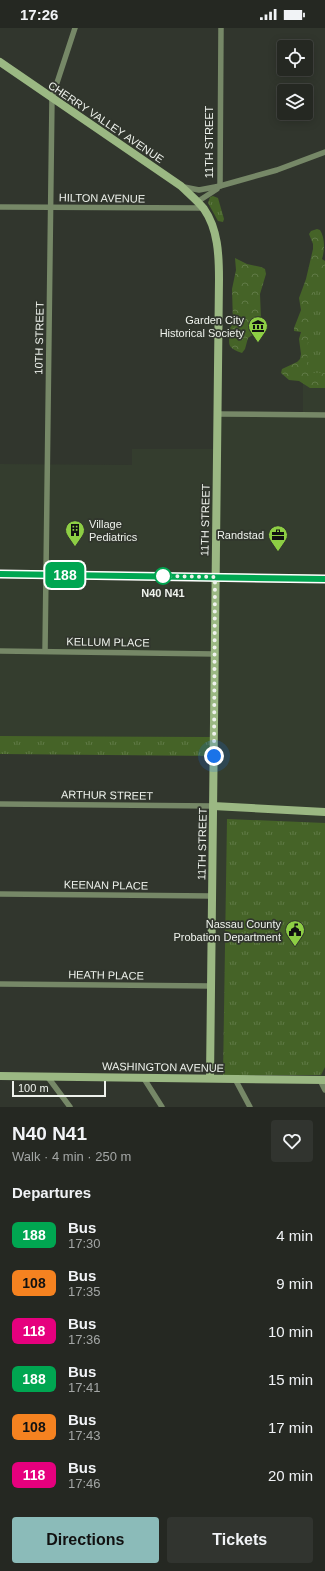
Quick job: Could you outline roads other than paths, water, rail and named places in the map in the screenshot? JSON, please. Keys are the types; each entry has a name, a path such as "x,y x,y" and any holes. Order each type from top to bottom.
{"main road":[{"name":"CHERRY VALLEY AVENUE","path":"0,62 181,186 197,202"},
{"name":"11TH STREET","path":"197,202 203,208 213,229 219,263 210,1078"},
{"path":"0,574 325,579"},
{"path":"213,806 325,812"},
{"name":"WASHINGTON AVENUE","path":"0,1076 322,1080"}],"street":[{"name":"10TH STREET","path":"45,651 52,98 75,28"},
{"name":"11TH STREET","path":"197,202 220,186 221,28"},
{"path":"181,186 199,190 220,186 277,170 325,152"},
{"name":"HILTON AVENUE","path":"0,207 203,208"},
{"path":"217,414 325,415"},
{"name":"KELLUM PLACE","path":"0,651 215,654"},
{"name":"ARTHUR STREET","path":"0,804 213,806"},
{"name":"KEENAN PLACE","path":"0,894 212,896"},
{"name":"HEATH PLACE","path":"0,984 211,986"},
{"path":"47,1076 70,1107"},
{"path":"143,1077 162,1107"},
{"path":"235,1078 250,1107"},
{"path":"322,1080 325,1090"}],"place":[{"name":"Garden City Historical Society","path":"258,343"},
{"name":"Village Pediatrics","path":"75,547"},
{"name":"Randstad","path":"278,552"},
{"name":"N40 N41","path":"163,576"},
{"name":"Nassau County Probation Department","path":"295,947"}]}
